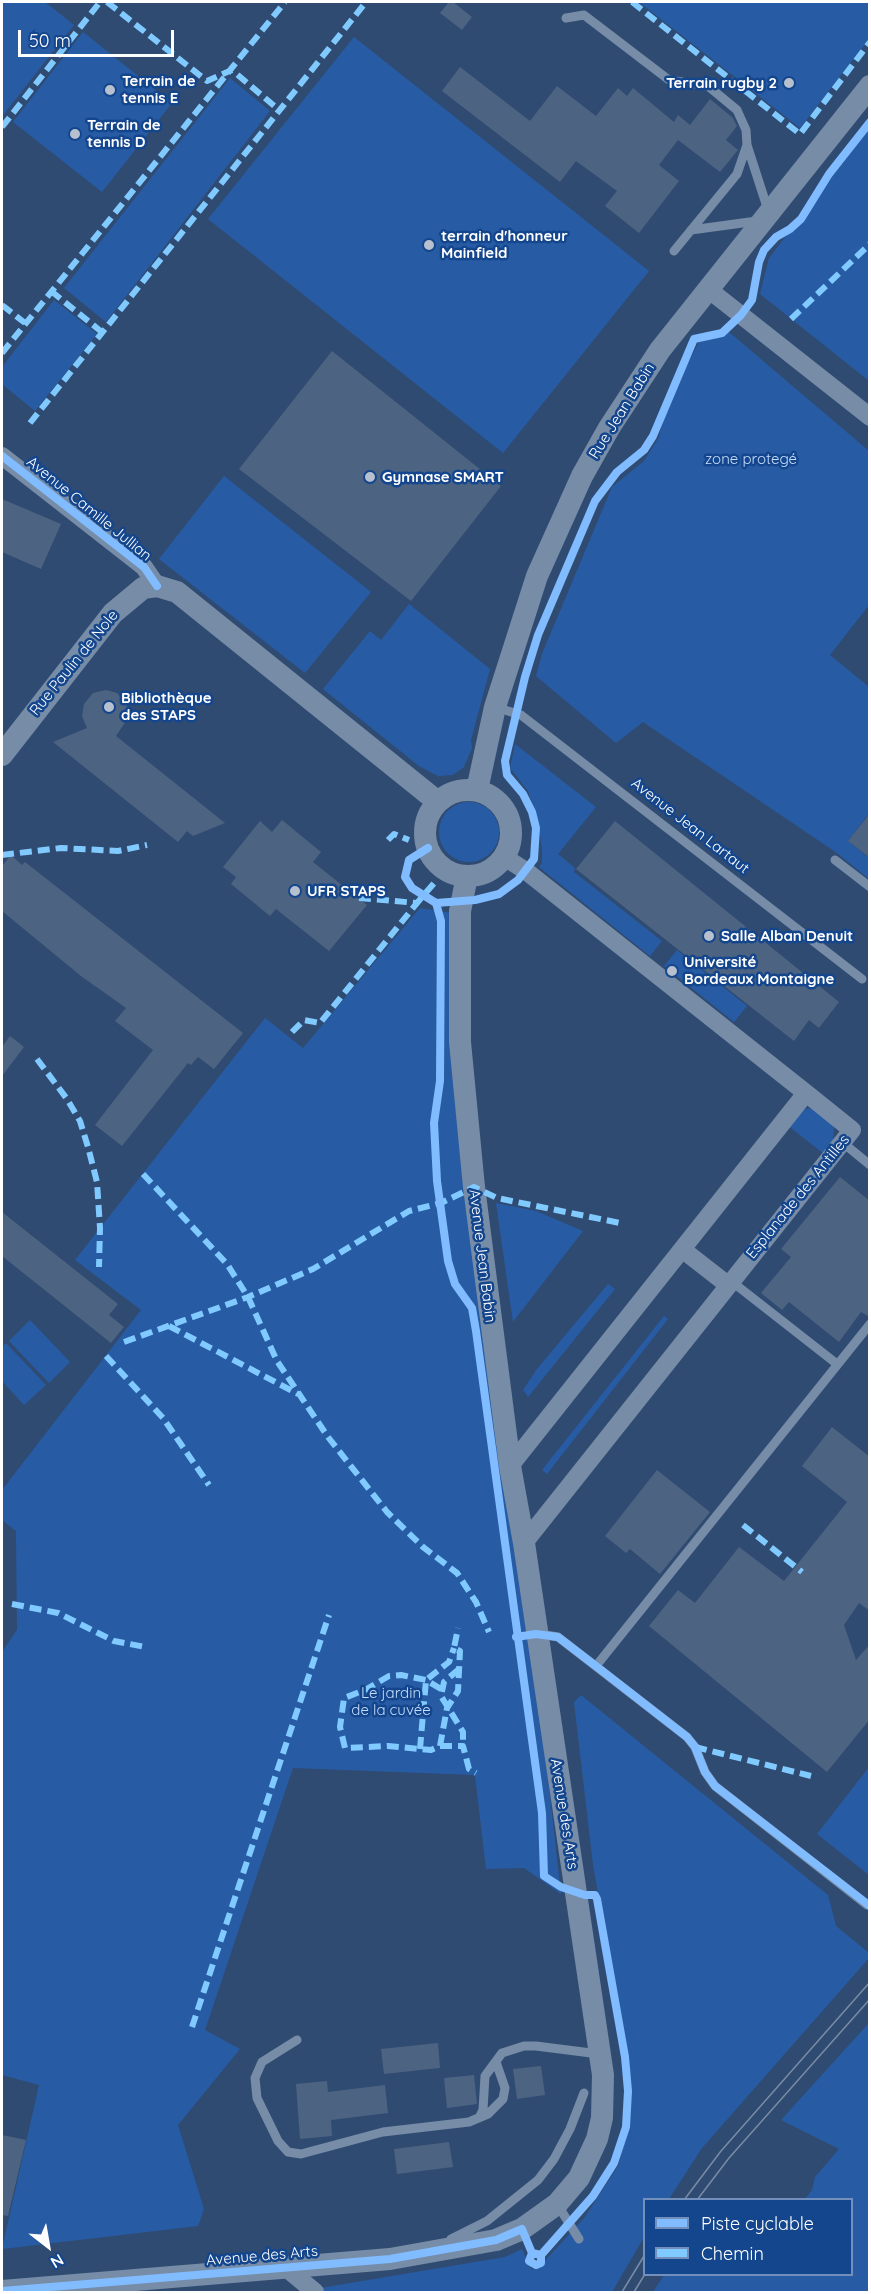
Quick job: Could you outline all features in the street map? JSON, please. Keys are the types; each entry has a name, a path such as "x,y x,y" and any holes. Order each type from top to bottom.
{"street":[{"name":"Rue Jean Babin","path":"477,790 495,707 537,576 582,476 638,382 708,289 870,86"},
{"path":"708,289 870,417"},
{"name":"Avenue Camille Jullian","path":"2,456 144,567 157,586 177,592 438,802"},
{"name":"Rue Paulin de Nole","path":"2,755 113,613 144,588 157,586"},
{"path":"463,790 477,790 490,795 501,804 509,816 512,830 510,844 504,857 494,868 481,874 466,876 443,868 428,848 426,823 438,802 449,794 463,790"},
{"path":"504,857 526,871 806,1094 510,1466"},
{"name":"Avenue Jean Babin","path":"466,876 460,911 460,1042 474,1187 510,1466 537,1634"},
{"name":"Esplanade des Antilles","path":"524,1543 852,1130 806,1094"},
{"path":"683,1250 729,1283"},
{"name":"Avenue des Arts","path":"2,2291 415,2254 496,2240 522,2229 557,2204 579,2178 597,2139 604,2097 537,1634"},
{"path":"285,2267 315,2292"}],"lane":[{"path":"566,18 585,15 669,80 708,86 737,110 746,130 747,146 766,217 692,230"},
{"path":"674,251 737,174 747,146"},
{"name":"Avenue Jean Lartaut","path":"495,707 521,715 862,979"},
{"path":"835,860 870,887"},
{"path":"842,1142 870,1164"},
{"path":"729,1283 837,1364"},
{"path":"596,1666 870,1324"},
{"path":"537,1634 558,1637 687,1737 695,1747 705,1772 715,1786 867,1905"},
{"path":"297,2040 262,2062 255,2078 257,2098 278,2141 288,2152 301,2154 383,2132 469,2122 488,2114 503,2099 504,2080 496,2061"},
{"path":"479,2118 483,2110 485,2076 502,2053 524,2046 598,2054"},
{"path":"415,2254 487,2221 538,2180 554,2159 570,2129 584,2093"},
{"path":"557,2204 579,2239"}],"green space":[{"path":"2,2 45,2 74,25 4,114 2,112"},
{"name":"Terrain rugby 2","path":"639,2 869,2 869,39 800,128"},
{"path":"83,32 172,103 102,192 13,122"},
{"name":"terrain d'honneur Mainfield","path":"354,37 649,271 503,453 208,219"},
{"path":"230,78 270,111 106,322 64,288"},
{"path":"869,129 869,381 760,294 769,258"},
{"path":"54,300 97,334 35,411 2,384 2,367"},
{"name":"zone protegé","path":"729,332 869,451 869,605 830,655 869,687 869,813 848,841 869,858 869,879 837,853 643,722 616,743 536,676 542,654 612,487 644,461 659,437 668,400 699,342"},
{"path":"224,476 371,592 305,673 159,559"},
{"path":"409,604 490,669 471,740 472,748 464,767 453,775 438,776 419,766 323,689 370,631 381,640"},
{"path":"515,744 596,807 558,854 575,868 574,872 662,941 650,956 539,867 542,863 542,849 538,820 528,791 510,768"},
{"path":"463,802 475,802 486,807 494,815 499,832 497,844 486,857 475,862 463,862 452,857 444,849 439,838 439,826 444,815 452,807"},
{"name":"Le jardin de la cuvée","path":"420,908 451,913 561,1894 524,1868 486,1869 475,1775 293,1768 205,2030 240,2049 178,2125 204,2209 198,2226 2,2249 39,2085 2,2075 2,1652 17,1630 16,1531 2,1520 2,1490 141,1310 75,1260 265,1018 303,1048"},
{"path":"677,950 747,1006 734,1022 664,966"},
{"path":"809,1108 825,1114 834,1127 833,1142 824,1154 786,1124 797,1112"},
{"path":"496,1203 536,1211 583,1231 513,1322"},
{"path":"608,1284 615,1289 528,1397 523,1390 537,1369"},
{"path":"664,1316 668,1319 547,1474 542,1470"},
{"path":"30,1320 70,1362 49,1383 9,1341"},
{"path":"6,1343 46,1385 24,1405 2,1381 2,1347"},
{"path":"581,1695 828,1895 836,1926 869,1953 869,1958 702,2148 670,2198 643,2198 643,2239 612,2292 297,2292 505,2257 522,2249 532,2270 541,2265 585,2217 618,2166 628,2131 630,2073 593,1865 574,1702"},
{"path":"869,1767 869,1875 817,1834"},
{"path":"869,2023 869,2292 653,2292 663,2276 853,2276 853,2198 806,2198 812,2190 815,2177 839,2149 781,2120"}],"building":[{"path":"449,2 453,2 472,17 462,30 440,13"},
{"path":"460,67 530,121 557,86 596,116 618,88 627,96 633,88 674,122 678,115 690,125 710,99 733,118 737,126 726,140 738,150 720,172 678,140 659,165 679,181 639,233 605,206 617,191 576,161 560,182 442,91"},
{"name":"Gymnase SMART","path":"332,351 501,486 411,601 239,469"},
{"path":"2,499 61,524 41,569 2,552"},
{"path":"106,690 117,693 127,704 128,718 116,736 225,823 193,836 187,831 178,842 53,742 87,728 82,716 84,704 93,693"},
{"path":"870,813 870,858 848,841"},
{"name":"UFR STAPS","path":"282,820 321,852 313,862 367,905 329,951 276,909 270,916 231,884 236,877 223,867 260,821 272,832"},
{"path":"615,821 839,1002 819,1028 809,1020 794,1041 576,869"},
{"path":"11,855 22,865 25,862 243,1033 214,1069 198,1057 191,1065 188,1063 122,1146 95,1125 153,1050 115,1021 126,1008 81,976 2,911 2,866"},
{"path":"10,1036 24,1047 2,1076 2,1047"},
{"path":"840,1177 870,1201 870,1317 861,1312 839,1342 789,1302 782,1310 761,1293 791,1257 781,1249"},
{"path":"2,1212 118,1304 109,1315 124,1327 111,1343 2,1256"},
{"path":"832,1427 870,1457 870,1611 859,1603 844,1625 856,1660 870,1644 870,1719 827,1772 649,1626 678,1590 695,1603 739,1547 784,1581 847,1502 802,1466"},
{"path":"657,1470 710,1512 660,1574 630,1549 626,1553 605,1536"},
{"path":"438,2043 440,2068 384,2074 381,2049"},
{"path":"541,2066 545,2095 517,2099 513,2069"},
{"path":"474,2075 477,2104 447,2108 444,2078"},
{"path":"327,2081 328,2092 385,2085 388,2113 331,2120 332,2136 300,2139 296,2084"},
{"path":"2,2135 26,2140 8,2216 2,2215"},
{"path":"449,2142 453,2167 397,2174 394,2149"}],"tram line":[{"path":"686,2198 721,2151 870,1982"},
{"path":"699,2198 729,2158 870,1999"},
{"path":"622,2292 643,2258"},
{"path":"634,2292 644,2276"}],"marked path":[{"path":"2,127 100,2"},
{"path":"107,2 207,81 232,70 279,110"},
{"path":"2,353 285,2"},
{"path":"30,423 366,2"},
{"path":"632,2 800,134 870,42"},
{"path":"791,319 870,244"},
{"path":"51,291 103,333"},
{"path":"2,305 25,323"},
{"path":"388,840 394,834 409,840"},
{"path":"2,855 61,848 118,851 147,845"},
{"path":"359,898 417,903 435,882"},
{"path":"292,1032 304,1020 320,1023 417,903"},
{"path":"37,1059 67,1099 80,1121 88,1147 97,1182 100,1228 99,1267"},
{"path":"143,1174 227,1264 248,1297 277,1361 328,1437 387,1512 423,1547 457,1573 476,1602 489,1632"},
{"path":"124,1342 248,1297 313,1269 409,1211 441,1203 474,1187 497,1198 620,1223"},
{"path":"169,1326 298,1394"},
{"path":"106,1356 163,1418 209,1485"},
{"path":"743,1525 802,1572"},
{"path":"12,1604 58,1613 114,1641 145,1647"},
{"path":"192,2027 329,1615"},
{"path":"441,1689 426,1680 401,1675 389,1676 365,1690 344,1698 340,1727 345,1748 388,1746 431,1750 440,1746 447,1708 458,1691 460,1651 454,1648 458,1628"},
{"path":"420,1749 426,1680 449,1662 454,1648"},
{"path":"459,1669 444,1682 441,1696 463,1732 463,1746"},
{"path":"440,1746 463,1746 469,1769 476,1773"},
{"path":"695,1747 811,1776"}],"cycle path":[{"path":"428,848 409,860 405,877 412,888 436,903 475,900 499,894 518,880 534,859 536,828 532,812 523,794 507,775 505,761 525,677 538,635 595,501 617,472 644,450 653,436 694,339 722,333 741,315 752,300 759,262 764,250 776,237 801,219 829,174 870,122"},
{"path":"2,456 144,567 157,586"},
{"path":"436,903 441,921 440,1081 434,1123 437,1181 448,1261 455,1284 472,1308 476,1331 542,1813 544,1876 561,1887 585,1895 595,1895 597,1899 625,2057 628,2091 626,2127 614,2163 593,2196 541,2255 541,2263 536,2265 529,2261 532,2253 541,2255"},
{"path":"516,1637 536,1634 558,1637 687,1737 695,1747 705,1772 715,1786 870,1906"},
{"path":"2,2291 390,2259 496,2240 522,2229 532,2253"}],"place":[{"name":"Terrain rugby 2","path":"789,83"},
{"name":"Terrain de tennis E","path":"110,90"},
{"name":"Terrain de tennis D","path":"75,134"},
{"name":"terrain d'honneur Mainfield","path":"429,245"},
{"name":"Gymnase SMART","path":"370,477"},
{"name":"Bibliothèque des STAPS","path":"109,707"},
{"name":"UFR STAPS","path":"295,891"},
{"name":"Salle Alban Denuit","path":"709,936"},
{"name":"Université Bordeaux Montaigne","path":"672,971"}]}
